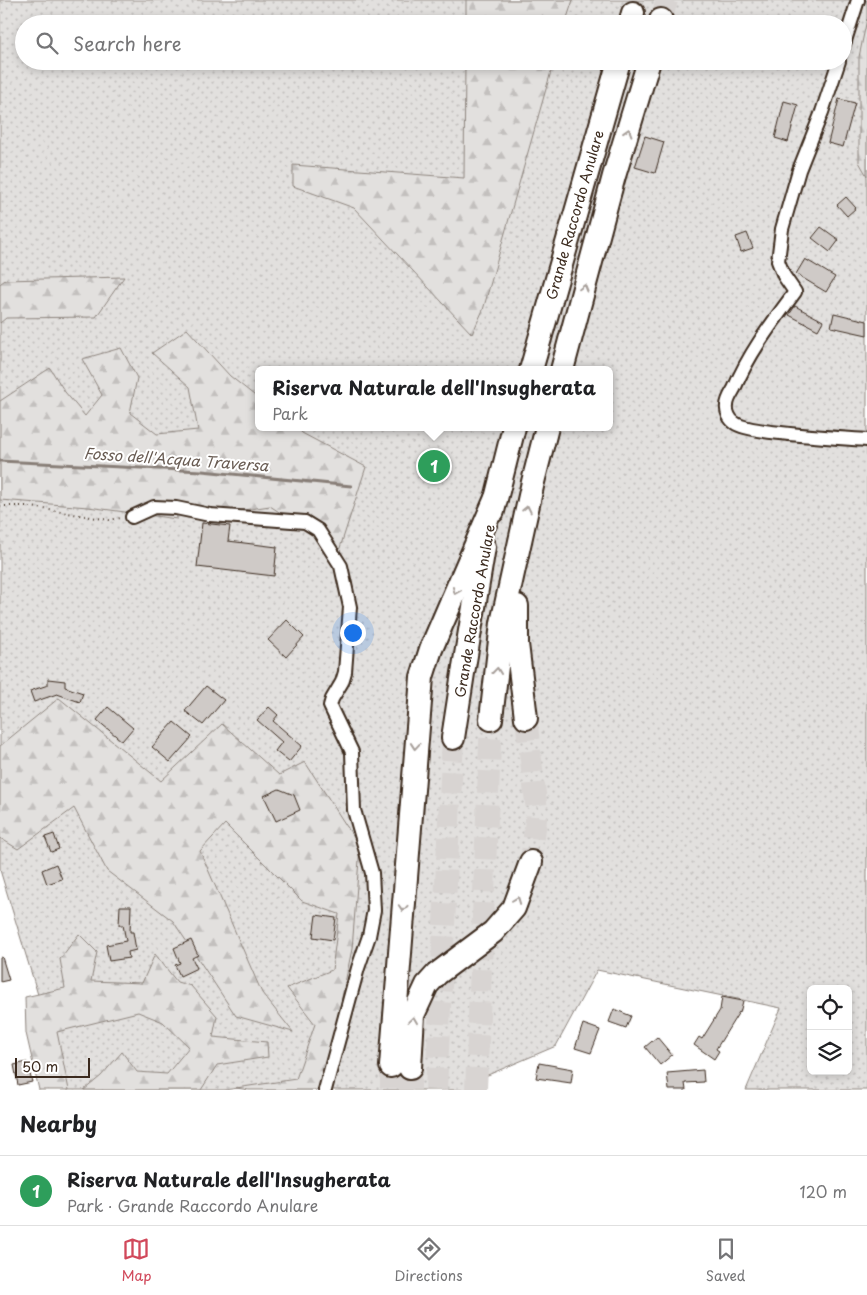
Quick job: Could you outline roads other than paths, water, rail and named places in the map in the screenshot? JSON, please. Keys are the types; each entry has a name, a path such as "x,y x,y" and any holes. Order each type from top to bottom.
{"highway":[{"name":"Grande Raccordo Anulare","path":"531,366 616,70"},
{"name":"Grande Raccordo Anulare","path":"563,366 614,176 646,70"},
{"name":"Grande Raccordo Anulare","path":"453,738 482,557 513,431"},
{"path":"491,720 502,623 546,431"},
{"path":"496,498 431,649 422,676 400,1067 413,1015 427,985 438,974 493,932 514,908 531,862"},
{"path":"517,557 517,644 526,718"}],"street":[{"path":"852,18 858,0"},
{"path":"835,70 822,112 799,170 782,229 778,261 784,276 795,292 760,339 739,376 726,408 734,423 754,430 867,440"},
{"path":"132,517 154,507 305,522 318,530 341,566 350,607 346,659 344,675 330,706 352,752 354,810 372,873 374,906 369,936 358,968 326,1090"}],"waterway":[{"name":"Fosso dell'Acqua Traversa","path":"0,461 202,471 351,486"}],"tunnel":[{"path":"662,15 667,0"},
{"path":"526,718 537,811 531,862"},
{"path":"476,1090 491,719"},
{"path":"436,1090 453,738"},
{"path":"391,1066 391,1090"},
{"path":"410,1068 410,1090"}],"place":[{"name":"Riserva Naturale dell'Insugherata","path":"434,466"}]}
